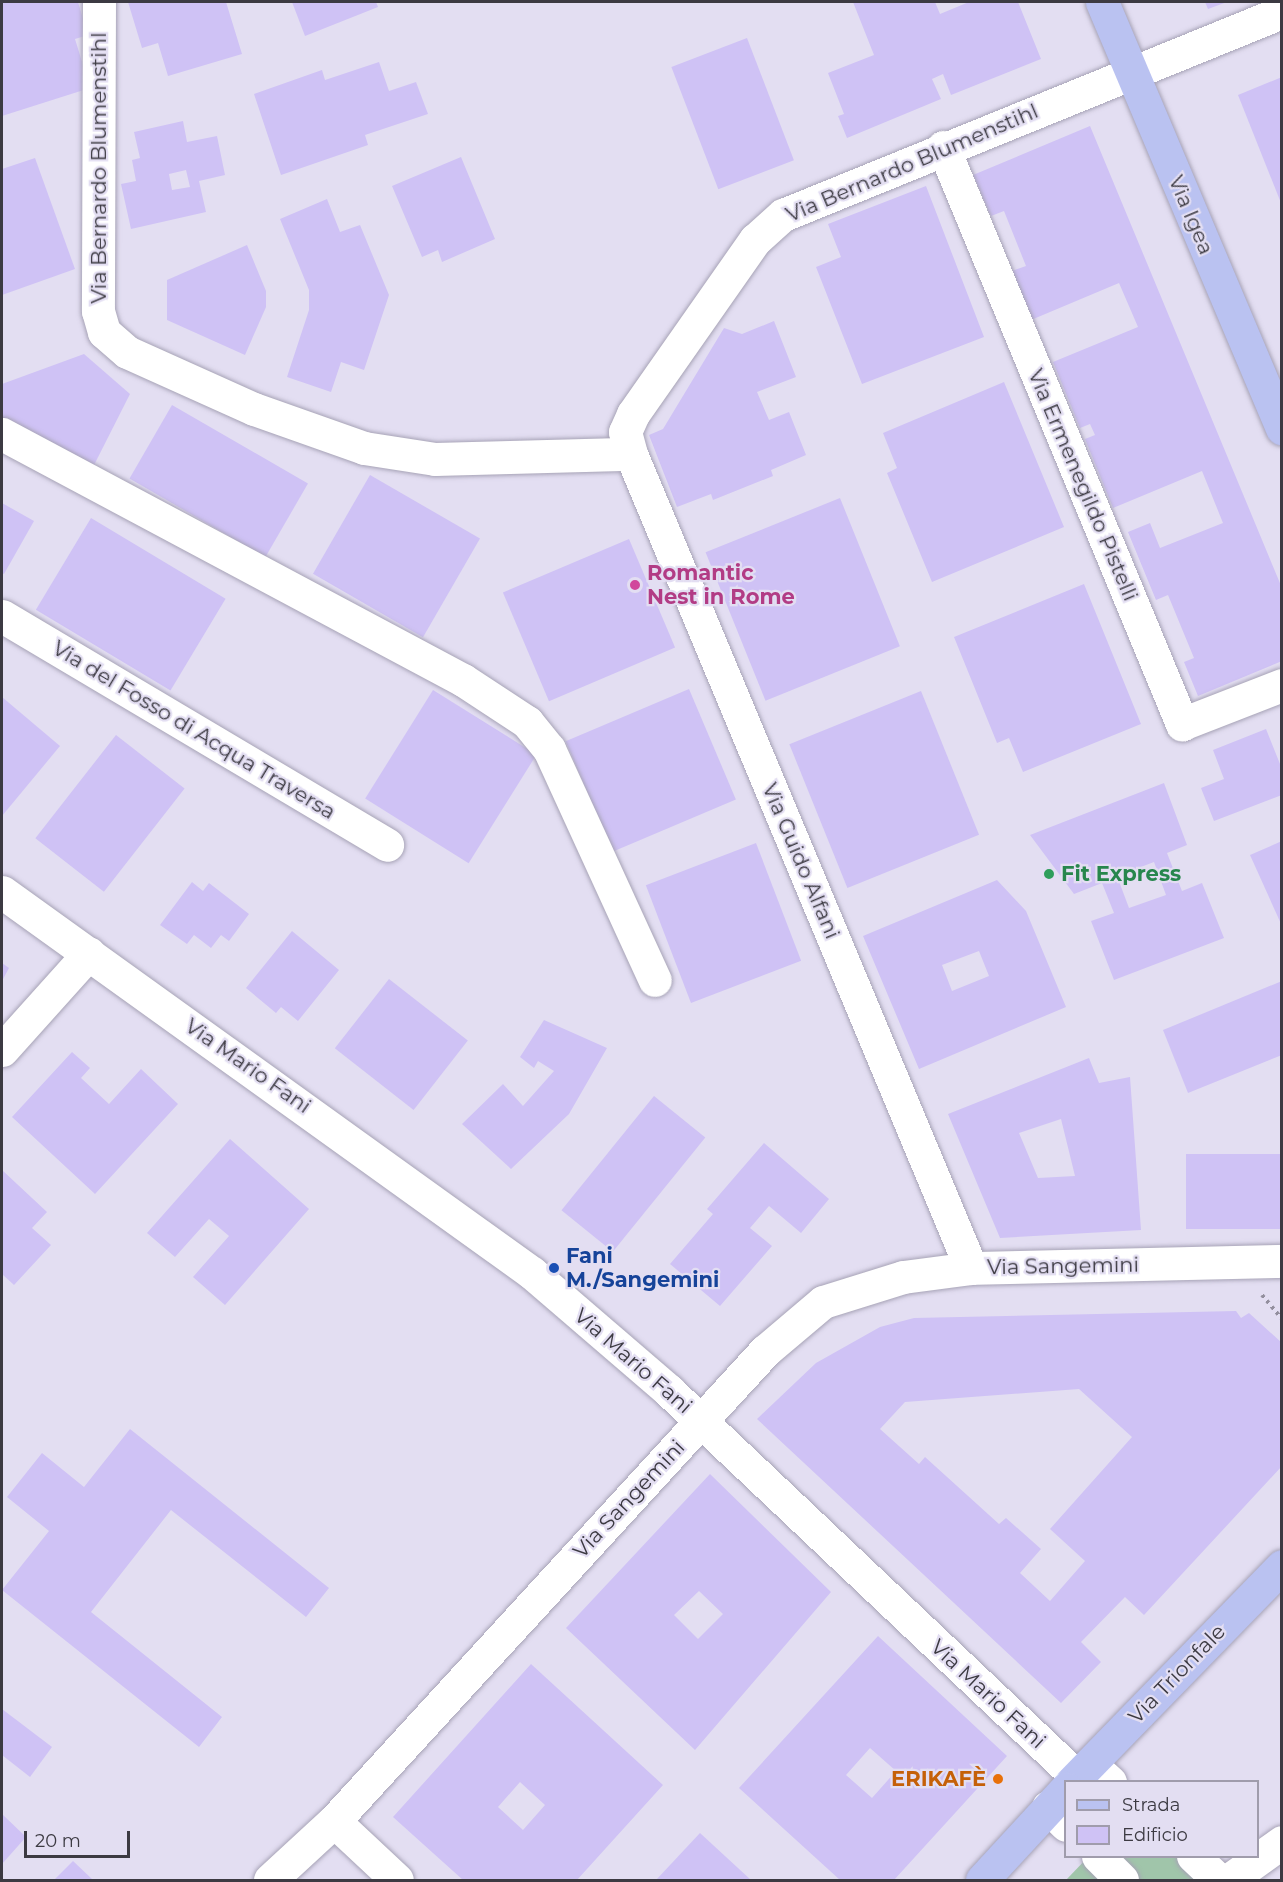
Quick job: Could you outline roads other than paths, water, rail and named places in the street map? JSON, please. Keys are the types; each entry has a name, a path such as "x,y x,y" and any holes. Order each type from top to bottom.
{"main road":[{"name":"Via Igea","path":"1102,2 1281,429"},
{"name":"Via Trionfale","path":"1083,1780 1281,1566"},
{"name":"Via Trionfale","path":"982,1881 1064,1800"}],"street":[{"name":"Via Bernardo Blumenstihl","path":"99,2 98,311 104,332 116,345 236,402 384,453 435,459 631,454 626,432 633,414 764,231 783,215 943,147 1281,12"},
{"name":"Via Ermenegildo Pistelli","path":"943,147 1182,724 1281,685"},
{"path":"2,434 463,680 527,722 549,749 655,980"},
{"name":"Via Guido Alfani","path":"631,454 971,1268"},
{"name":"Via del Fosso di Acqua Traversa","path":"2,616 387,845"},
{"name":"Via Mario Fani","path":"2,892 89,952 532,1273 701,1421 1066,1780"},
{"path":"2,1050 89,952"},
{"name":"Via Sangemini","path":"270,1881 334,1821 765,1351 823,1302 903,1277 971,1268 1281,1261"},
{"path":"334,1821 397,1881"},
{"path":"1229,1881 1281,1842"},
{"path":"1099,1858 1122,1881"},
{"path":"1193,1858 1219,1881"}],"place":[{"name":"Romantic Nest in Rome","path":"635,585"},
{"name":"Fit Express","path":"1049,874"},
{"name":"Fani M./Sangemini","path":"554,1268"},
{"name":"ERIKAFÈ","path":"998,1779"}]}
